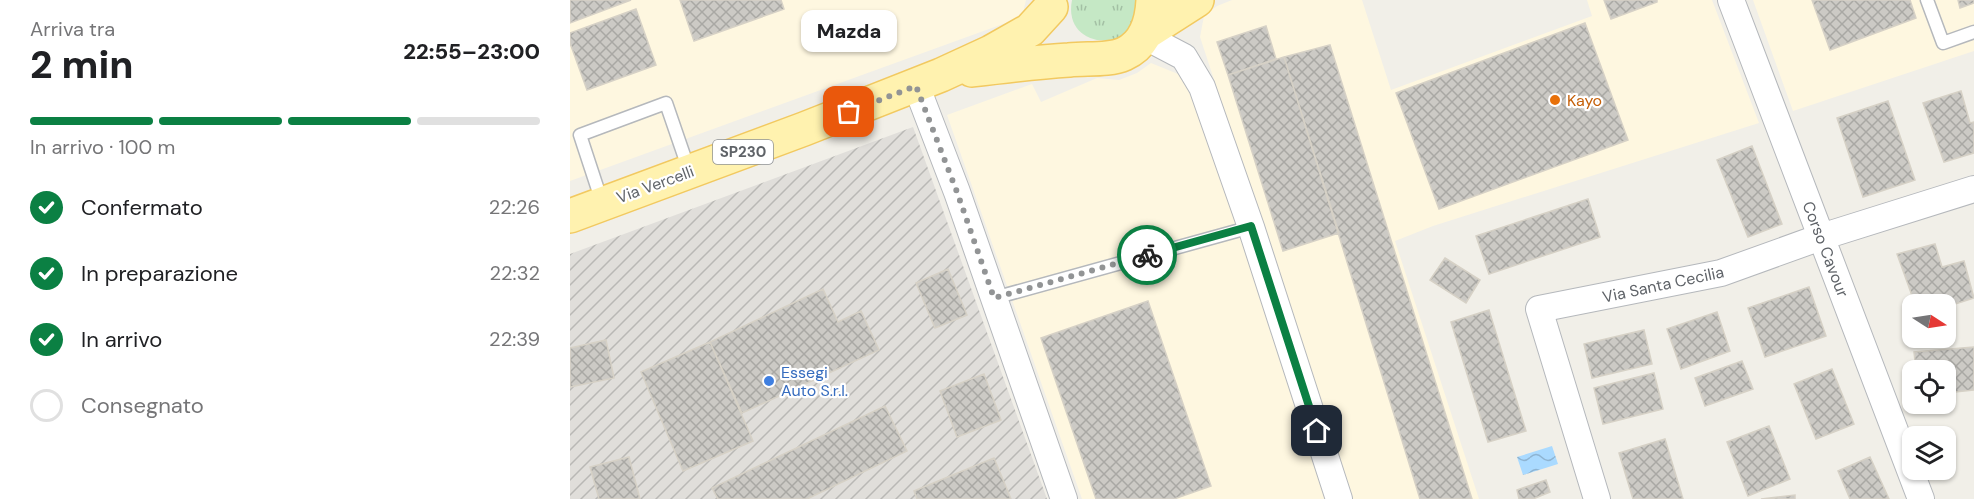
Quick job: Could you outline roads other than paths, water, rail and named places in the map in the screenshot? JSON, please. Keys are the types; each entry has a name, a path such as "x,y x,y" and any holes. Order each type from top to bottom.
{"main road":[{"path":"1145,34 1152,16 1153,0"},
{"name":"Via Vercelli","path":"928,80 1093,58 1109,58 1137,45 1145,34 1197,0"},
{"name":"Via Vercelli","path":"1051,2 1054,24 1063,40 1076,52 1093,58"},
{"name":"Via Vercelli","path":"570,216 928,80 991,52 1030,30 1051,2"}],"street":[{"name":"Corso Cavour","path":"1731,0 1921,499"},
{"path":"1145,34 1184,57 1202,87 1251,226 1339,499"},
{"path":"928,80 957,192 1064,499"},
{"name":"Via Santa Cecilia","path":"1597,499 1539,309 1721,273 1821,237 1974,189"}],"lane":[{"path":"1927,0 1943,43 1974,32"},
{"path":"603,203 580,135 655,106 666,103 690,172"},
{"path":"994,298 1251,226"}],"water":[{"path":"1552,446 1558,464 1523,475 1517,457"}],"place":[{"name":"Kayo","path":"1555,100"},
{"name":"Mazda","path":"849,112"},
{"name":"Essegi Auto S.r.l.","path":"769,381"}]}
